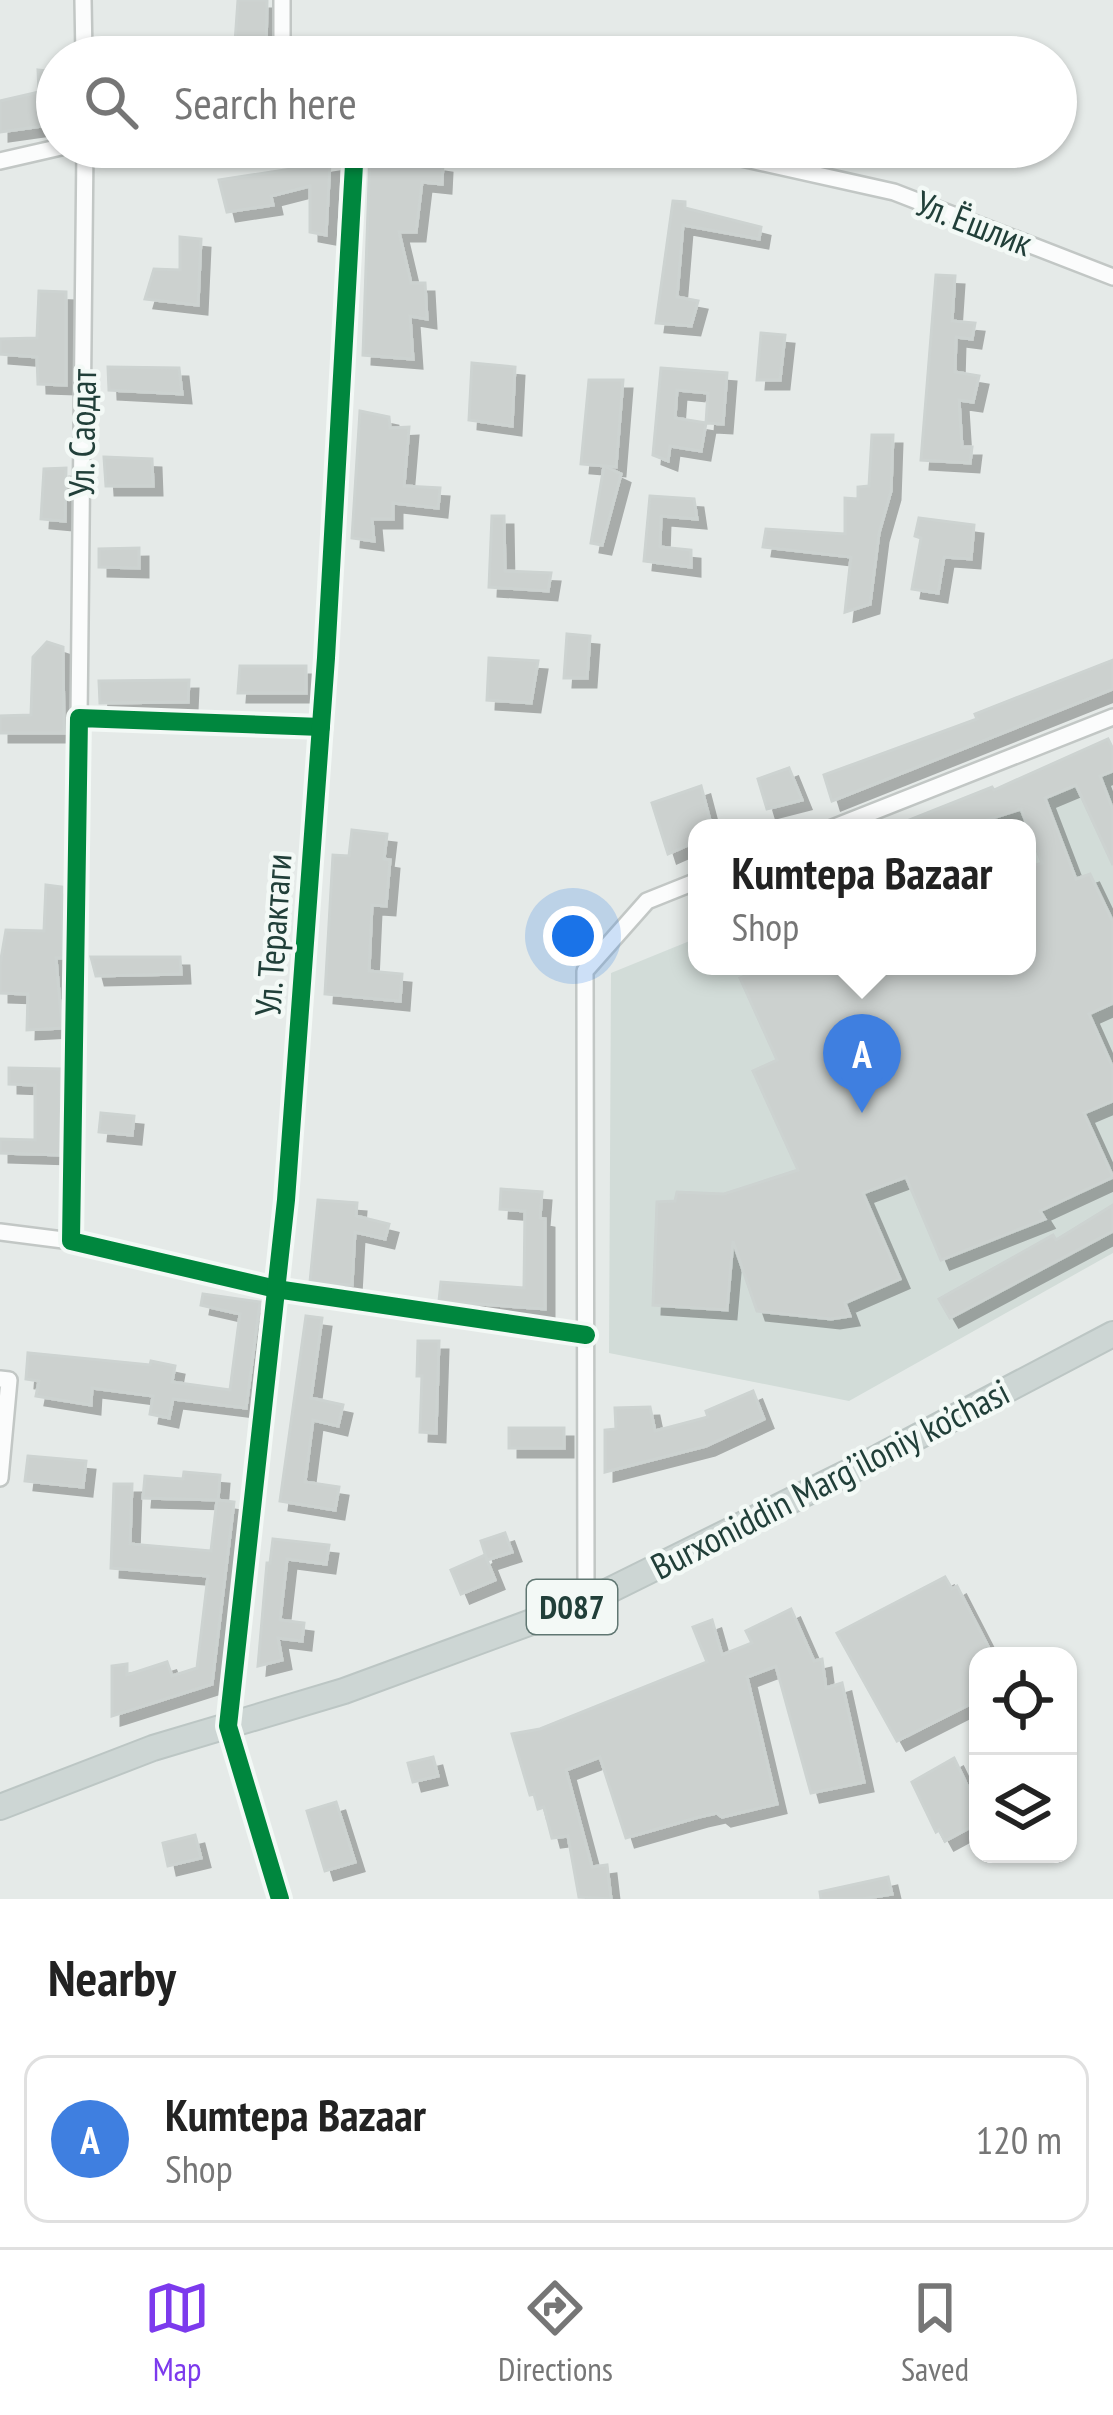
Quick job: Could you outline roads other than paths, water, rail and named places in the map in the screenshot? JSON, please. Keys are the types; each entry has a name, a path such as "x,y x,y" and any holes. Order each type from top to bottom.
{"main road":[{"name":"Burxoniddin Marg’iloniy ko’chasi","path":"0,1807 153,1748 344,1691 586,1602 1113,1334"}],"street":[{"path":"83,0 84,36"},
{"path":"282,36 283,0"},
{"path":"0,161 36,153"},
{"name":"Ул. Саодат","path":"71,1241 85,168"},
{"name":"Ул. Терактаги","path":"228,1726 277,1289 321,727 354,168"},
{"name":"Ул. Ёшлик","path":"786,168 894,192 1113,277"},
{"path":"855,819 1113,717"},
{"path":"79,718 321,727"},
{"path":"586,1602 585,971 646,902 688,885"},
{"path":"0,1232 71,1241 277,1289 586,1335"},
{"path":"0,1379 9,1379 0,1478"},
{"path":"228,1726 280,1899"}],"place":[{"name":"Kumtepa Bazaar","path":"862,1113"}]}
